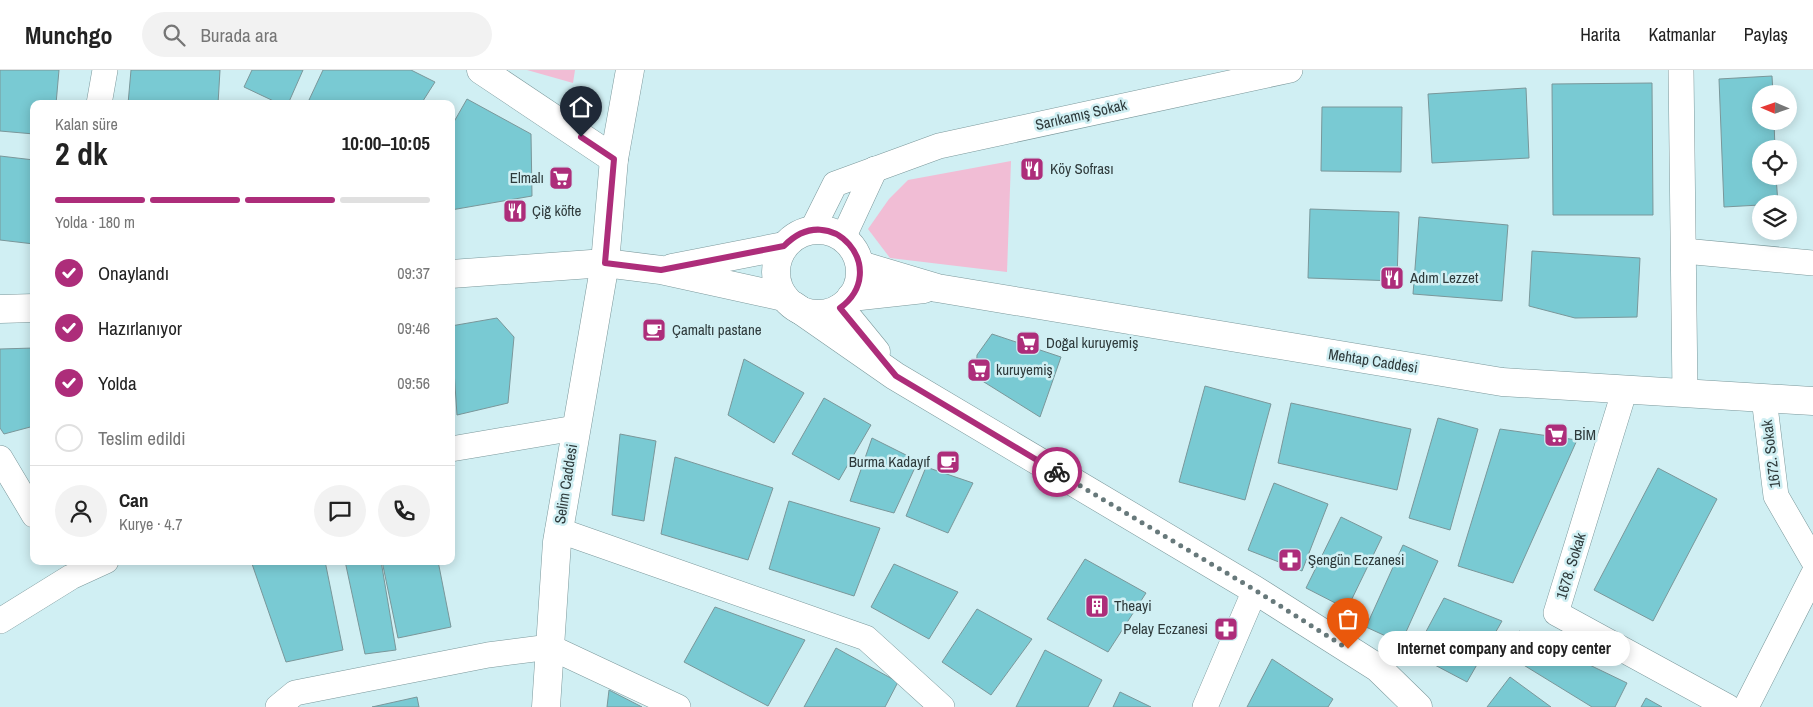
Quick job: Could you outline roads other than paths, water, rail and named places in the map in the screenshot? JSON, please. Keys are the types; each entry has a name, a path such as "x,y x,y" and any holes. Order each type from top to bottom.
{"main road":[{"path":"481,70 614,159"},
{"name":"Selim Caddesi","path":"546,707 558,530 605,263 614,159 630,70"},
{"path":"455,274 605,263 661,270 788,301 804,311 816,314 828,313 846,302 857,287 860,276 860,265 857,255 843,238 833,232 812,230 797,236 784,246 778,258 776,272 778,285 788,301 896,376 1255,590 1378,668 1418,707"},
{"path":"661,270 784,246"},
{"path":"860,265 938,288"},
{"path":"846,302 938,288"},
{"name":"Mehtap Caddesi","path":"938,288 1502,382 1813,401"},
{"path":"846,302 896,376"},
{"path":"0,309 30,308"}],"street":[{"path":"100,100 105,70"},
{"name":"Sarıkamış Sokak","path":"812,230 836,184 939,146 1017,130 1218,77 1290,70"},
{"path":"1681,70 1685,393"},
{"path":"843,238 875,169"},
{"path":"1684,251 1813,263"},
{"name":"1678. Sokak","path":"1625,389 1556,612 1728,707"},
{"name":"1672. Sokak","path":"1764,398 1776,496 1813,560"},
{"path":"455,448 575,428"},
{"path":"0,458 30,508"},
{"path":"558,530 866,638 942,707"},
{"path":"0,621 66,569 86,565"},
{"path":"1746,707 1813,574"},
{"path":"1205,707 1255,590"},
{"path":"278,707 295,693 488,655 550,647 678,707"}],"place":[{"name":"Köy Sofrası","path":"1032,169"},
{"name":"Elmalı","path":"561,178"},
{"name":"Çiğ köfte","path":"515,211"},
{"name":"Adım Lezzet","path":"1392,278"},
{"name":"Çamaltı pastane","path":"654,330"},
{"name":"Doğal kuruyemiş","path":"1028,343"},
{"name":"kuruyemiş","path":"979,370"},
{"name":"BİM","path":"1556,435"},
{"name":"Burma Kadayıf","path":"948,462"},
{"name":"Şengün Eczanesi","path":"1290,560"},
{"name":"Theayi","path":"1097,606"},
{"name":"Pelay Eczanesi","path":"1226,629"},
{"name":"Internet company and copy center","path":"1348,649"}]}
